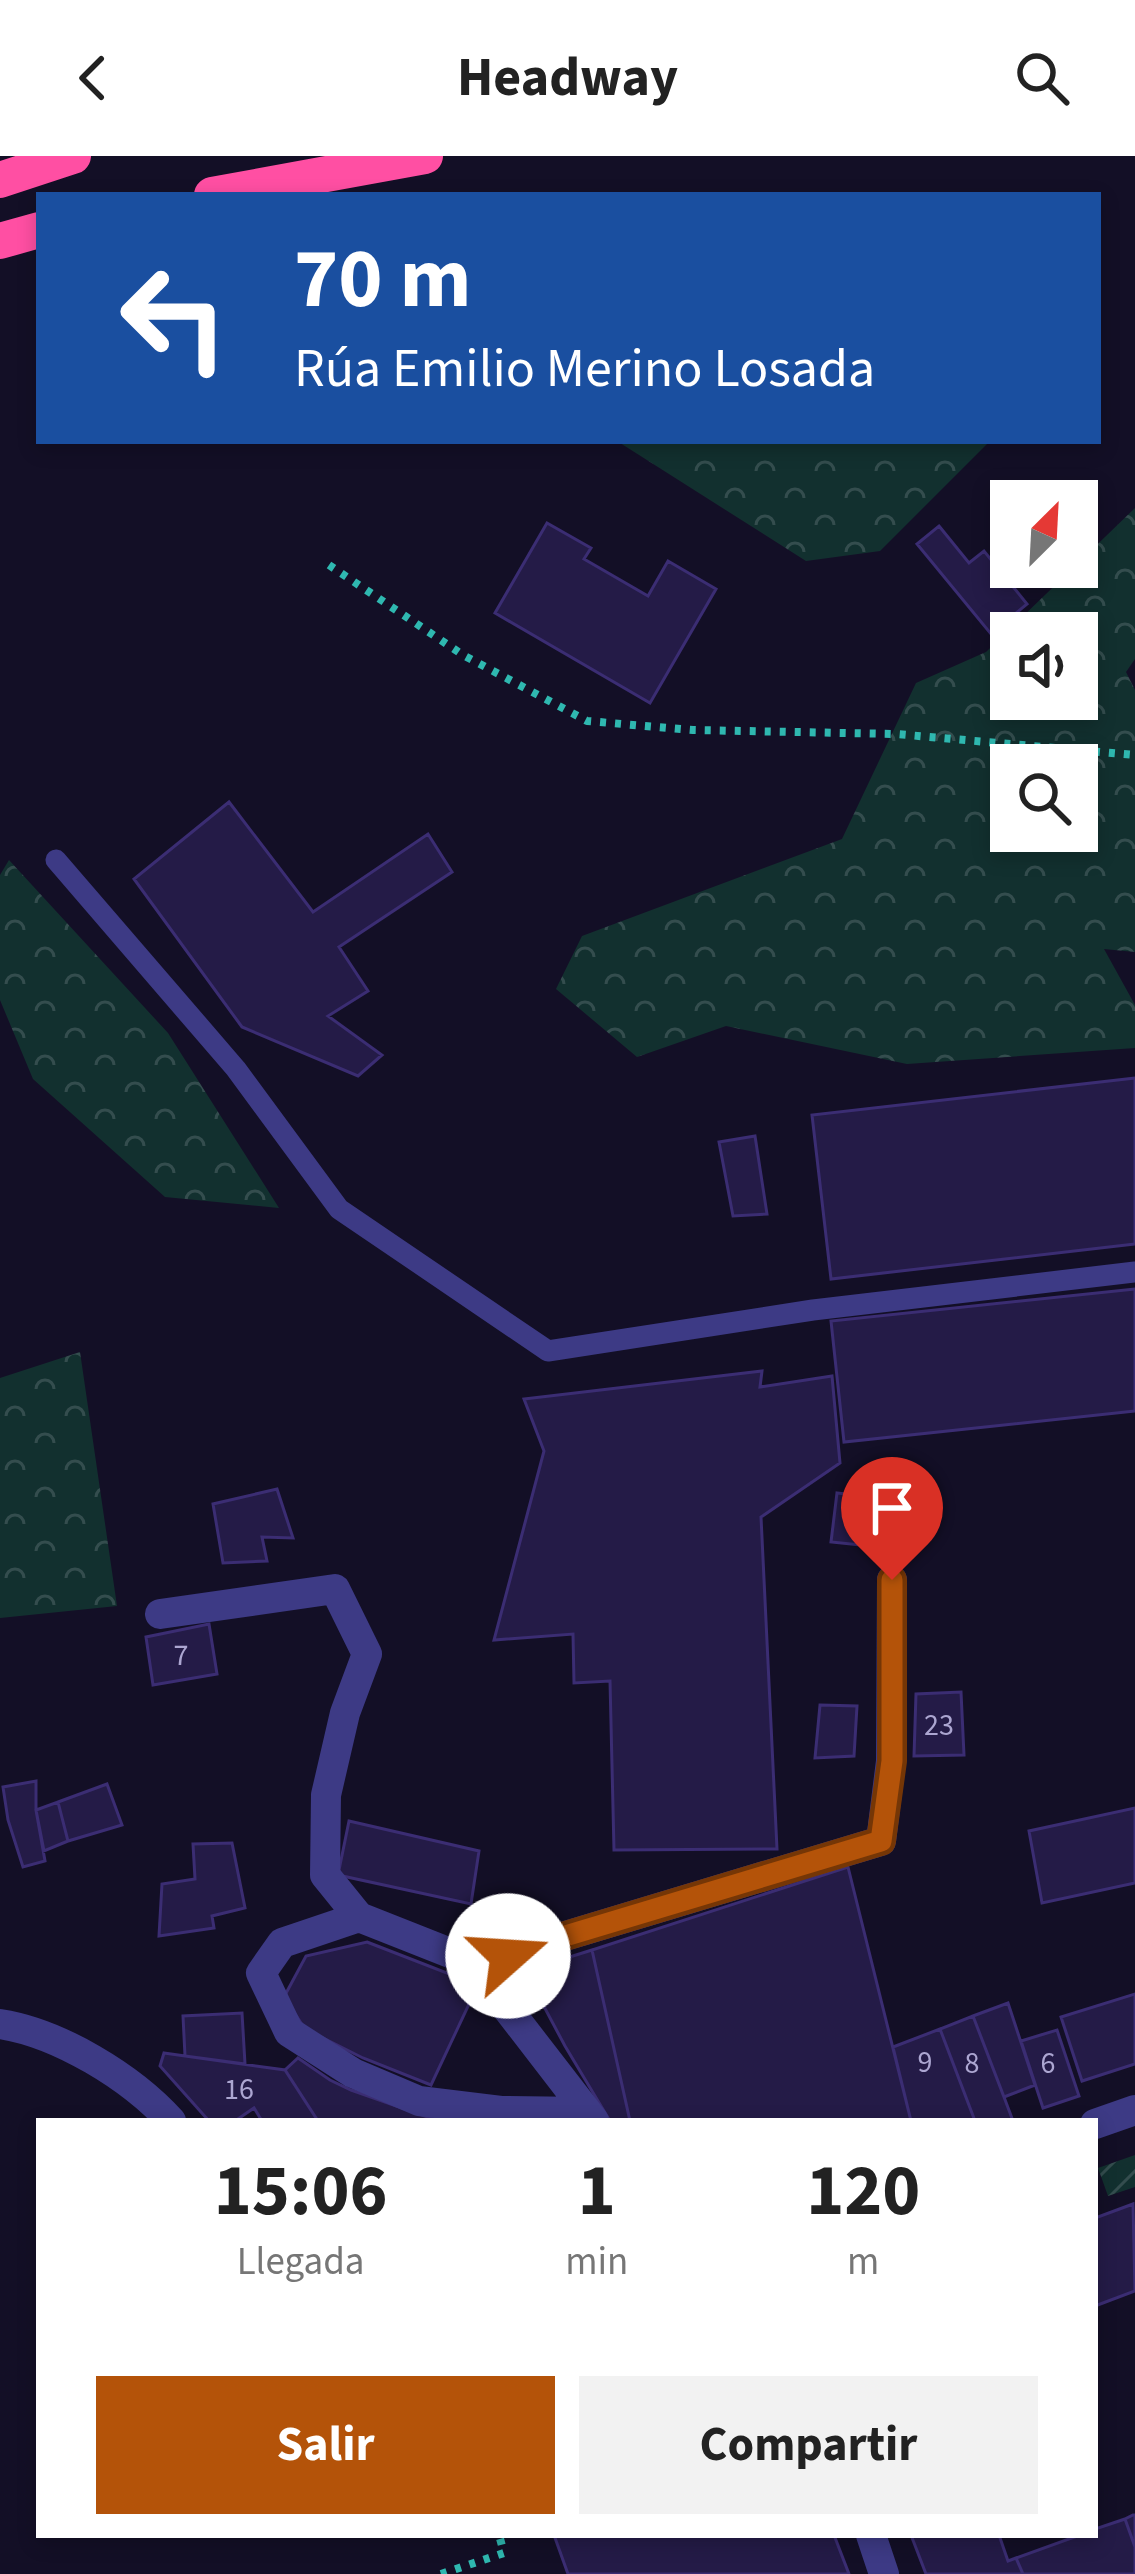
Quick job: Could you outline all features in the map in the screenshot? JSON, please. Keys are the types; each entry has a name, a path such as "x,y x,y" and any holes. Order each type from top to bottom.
{"highway":[{"path":"0,180 73,156"},
{"path":"228,192 424,156"},
{"path":"0,241 36,231"}],"street":[{"path":"482,1966 532,1946 881,1841 892,1761 892,1580"},
{"path":"160,1614 335,1589 367,1654 345,1713 326,1796 325,1875 359,1917 482,1966 496,1994 590,2116"},
{"path":"359,1917 282,1943 261,1973 290,2032 353,2073 419,2101 590,2116"},
{"path":"0,2024 74,2050 122,2078 168,2118"},
{"path":"1098,2123 1135,2110"},
{"path":"872,2538 884,2574"}],"lane":[{"path":"56,860 236,1069 339,1209 548,1351 813,1310 1135,1272"}],"path":[{"path":"329,565 463,655 587,721 693,730 896,734 1135,755"},
{"path":"441,2574 504,2553 500,2538"}],"green space":[{"path":"622,444 987,444 880,551 806,561"},
{"path":"1135,508 1135,659 1126,672 1135,690 1135,952 1104,949 1135,1005 1135,1048 907,1064 726,1026 637,1057 556,989 582,936 842,839 916,683 990,648 990,720 1098,720 1098,612 1027,612 1052,588 1098,588 1098,544"},
{"path":"9,860 168,1033 279,1208 165,1197 33,1079 0,1000 0,875"},
{"path":"80,1352 117,1606 0,1618 0,1378"},
{"path":"1135,2155 1135,2187 1108,2196 1098,2168"}],"building":[{"path":"547,523 591,548 584,559 648,596 668,561 716,589 650,703 495,613"},
{"path":"939,526 969,563 984,551 990,558 990,588 1014,588 1027,604 1017,612 990,612 990,633 917,544"},
{"path":"229,802 313,912 428,834 452,872 339,947 368,991 328,1016 382,1055 358,1076 242,1027 134,879"},
{"path":"1135,1078 1135,1244 831,1279 812,1115"},
{"path":"755,1136 767,1214 733,1216 719,1142"},
{"path":"1135,1289 1135,1411 844,1442 831,1321"},
{"path":"762,1371 760,1387 832,1376 840,1463 761,1517 777,1849 614,1850 610,1681 574,1683 573,1634 494,1640 544,1451 524,1399"},
{"path":"277,1489 293,1538 262,1537 267,1561 223,1563 213,1504"},
{"path":"837,1493 886,1498 881,1547 831,1542"},
{"path":"209,1624 217,1674 153,1685 146,1637"},
{"path":"961,1692 964,1755 914,1756 916,1694"},
{"path":"820,1705 857,1706 854,1756 815,1758"},
{"path":"36,1781 45,1861 23,1867 3,1787"},
{"path":"107,1784 122,1825 68,1841 58,1802"},
{"path":"58,1802 68,1841 44,1851 36,1810"},
{"path":"1135,1808 1135,1883 1042,1903 1029,1831"},
{"path":"349,1821 479,1851 471,1904 338,1875"},
{"path":"232,1843 245,1908 212,1916 214,1928 159,1936 162,1884 195,1879 193,1844"},
{"path":"848,1867 910,2118 629,2118 592,1950"},
{"path":"367,1942 478,1985 431,2085 305,2029 284,1997 306,1956"},
{"path":"592,1950 629,2118 608,2118 525,1971"},
{"path":"1135,1994 1135,2064 1082,2081 1061,2017"},
{"path":"1008,2003 1035,2085 1004,2097 973,2016"},
{"path":"242,2013 245,2064 185,2056 183,2016"},
{"path":"973,2016 1012,2118 974,2118 940,2029"},
{"path":"940,2029 974,2118 910,2118 893,2047"},
{"path":"1057,2030 1079,2096 1043,2108 1021,2041"},
{"path":"164,2053 285,2070 316,2118 260,2118 254,2108 239,2118 206,2118 160,2066"},
{"path":"298,2058 351,2090 430,2118 316,2118 285,2070"},
{"path":"1133,2204 1135,2291 1098,2305 1098,2217"},
{"path":"1135,2515 1135,2547 1125,2519"},
{"path":"1125,2519 1135,2547 1135,2574 1023,2574 1016,2558 1072,2538 1098,2538 1098,2528"},
{"path":"555,2538 835,2538 849,2574 568,2574"},
{"path":"912,2538 1000,2538 1008,2561 1016,2558 1023,2574 926,2574"}],"route":[{"path":"508,1956 881,1841 892,1761 892,1580"}]}
